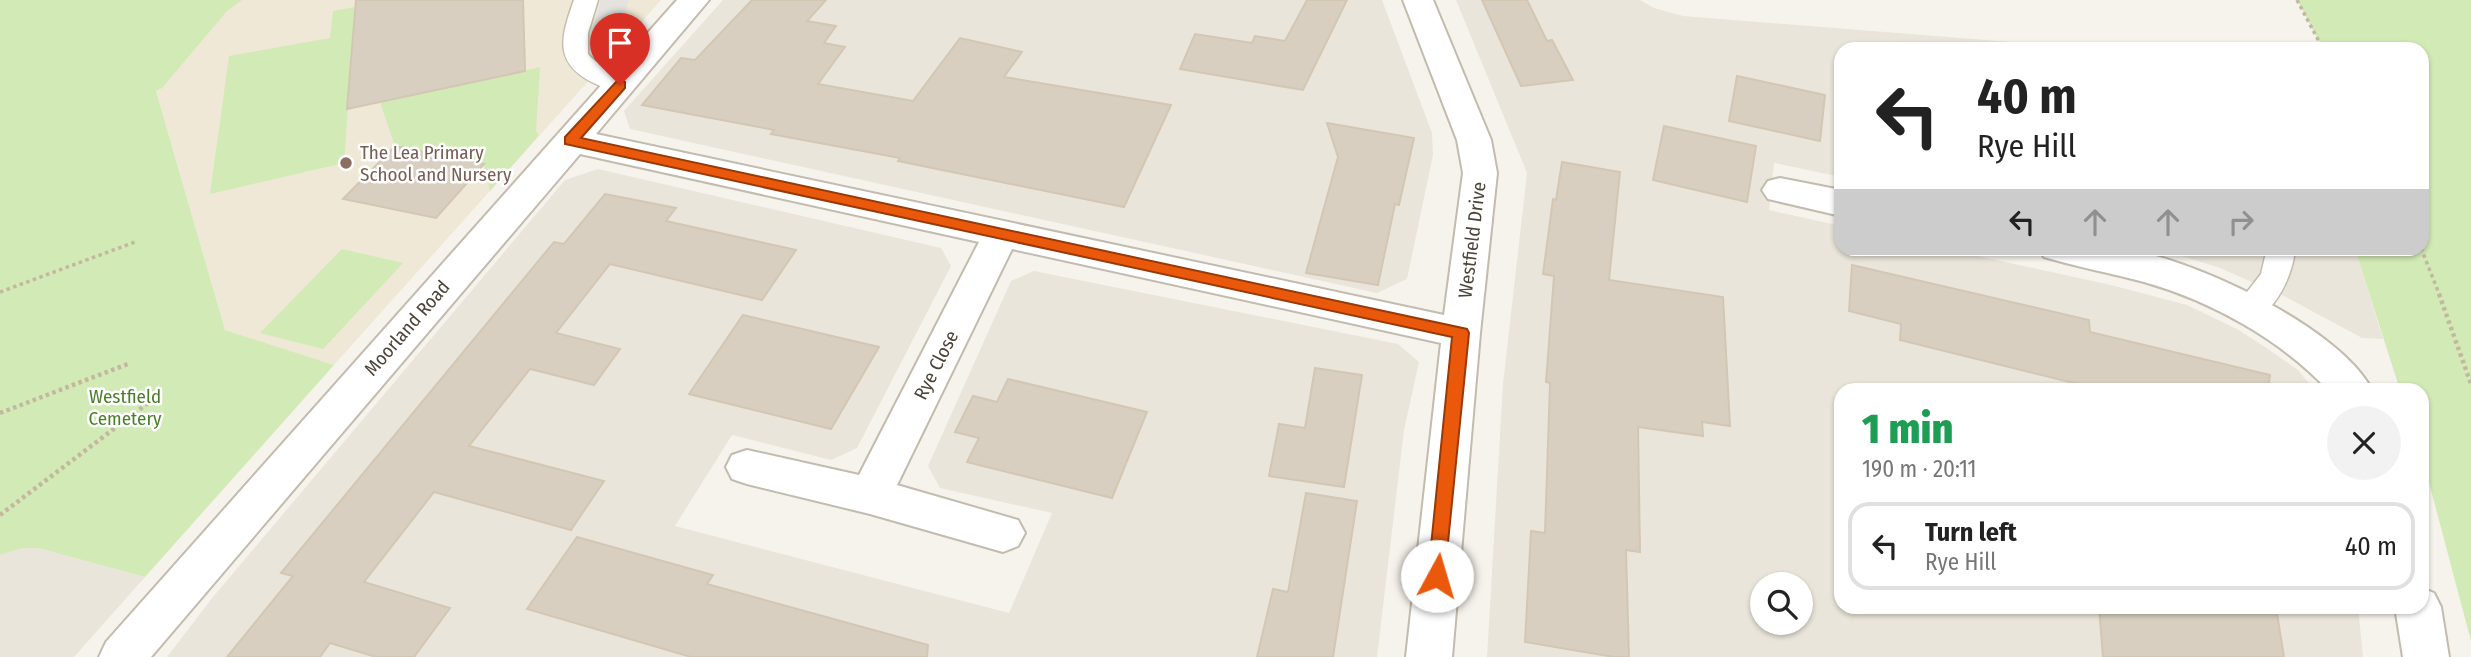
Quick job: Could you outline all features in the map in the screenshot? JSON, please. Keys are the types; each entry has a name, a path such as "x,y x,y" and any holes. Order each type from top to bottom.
{"street":[{"name":"Moorland Road","path":"121,657 694,0"},
{"name":"Westfield Drive","path":"1418,0 1475,140 1480,173 1461,333 1429,657"},
{"path":"570,140 1461,333"},
{"path":"1780,190 1834,202"},
{"name":"Rye Close","path":"870,496 1001,234"},
{"path":"2094,256 2179,277 2210,289 2249,310 2314,354 2345,383"},
{"path":"747,467 870,496 1003,533"},
{"path":"2419,614 2426,657"}],"lane":[{"path":"586,0 573,36 579,63 590,73 620,85"},
{"path":"2249,310 2271,285 2281,256"}],"path":[{"path":"2297,0 2319,42"},
{"path":"0,292 135,242"},
{"path":"2424,256 2465,361 2471,384"},
{"path":"0,413 128,364"},
{"path":"0,515 156,397"}],"shaded area":[{"name":"The Lea Primary School and Nursery","path":"130,0 661,0 334,365 225,330"},
{"path":"601,0 629,0 620,27 592,32"},
{"path":"723,0 1382,0 1432,133 1433,155 1407,279 1377,293 630,129 624,111"},
{"path":"1456,0 1640,0 1654,8 1683,16 2011,42 1834,42 1834,176 1774,163 1769,210 1834,224 1834,256 1978,256 2111,285 2187,305 2237,329 2298,370 2308,383 1834,383 1834,614 2359,614 2363,657 1487,657 1503,384 1527,173"},
{"path":"598,169 941,248 951,266 857,448 831,460 732,435 675,526 1009,613 1052,513 940,488 928,466 1011,281 1034,271 1398,344 1419,362 1404,430 1377,657 167,657 213,597 565,180"},
{"path":"2182,256 2357,256 2383,339 2362,338 2286,297 2220,268"},
{"path":"23,548 38,548 145,577 74,657 0,657 0,555"}],"green space":[{"name":"Westfield Cemetery","path":"0,0 242,0 227,11 162,88 156,91 225,330 334,365 145,577 38,548 23,548 0,555"},
{"path":"2297,0 2471,0 2471,641 2429,482 2429,383 2398,383 2357,256 2429,256 2429,42 2319,42"},
{"path":"355,7 344,163 210,194 229,56 330,38 333,11"},
{"path":"540,67 536,131 539,135 490,191 484,164 395,146 380,102"},
{"path":"342,249 403,263 323,349 260,333"}],"building":[{"path":"356,0 523,0 525,71 347,109"},
{"path":"752,0 826,0 807,21 836,26 824,43 845,47 818,84 913,101 960,38 1022,52 1004,77 1171,105 1124,207 898,161 900,158 771,134 774,130 642,105 681,58 695,60"},
{"path":"1307,0 1347,0 1303,90 1180,69 1195,34 1252,43 1255,36 1285,41"},
{"path":"1482,0 1527,0 1547,41 1552,40 1573,80 1521,86"},
{"path":"1737,76 1825,95 1820,141 1729,121"},
{"path":"1327,123 1414,138 1399,205 1395,204 1378,285 1306,273 1338,157"},
{"path":"1664,126 1756,146 1747,202 1653,180"},
{"path":"395,146 484,164 436,218 343,199"},
{"path":"1562,162 1620,172 1609,280 1723,297 1730,426 1702,422 1703,436 1638,427 1640,552 1626,550 1629,657 1614,657 1525,642 1531,531 1545,533 1550,383 1546,382 1554,276 1543,274 1553,199 1556,200"},
{"path":"605,194 676,208 666,221 796,250 762,300 610,264 556,333 620,349 594,385 530,369 469,446 604,481 571,530 434,492 364,582 450,608 414,657 376,657 330,643 320,657 227,657 293,576 281,573 554,242 564,244"},
{"path":"1852,265 2089,320 2090,332 2270,375 2269,383 2074,383 1900,340 1901,324 1849,311"},
{"path":"743,315 879,347 831,429 689,394"},
{"path":"1315,368 1362,375 1344,487 1269,476 1279,424 1305,428"},
{"path":"1008,379 1147,412 1112,498 967,462 979,438 955,432 973,396 997,402"},
{"path":"1306,493 1357,501 1333,657 1257,657 1273,589 1288,592"},
{"path":"577,537 713,575 707,584 928,645 927,657 691,657 527,609"},
{"path":"2100,614 2277,614 2284,657 2103,657"}],"place":[{"name":"The Lea Primary School and Nursery","path":"346,163"}],"route":[{"path":"620,85 570,140 1461,333 1437,576"}]}
